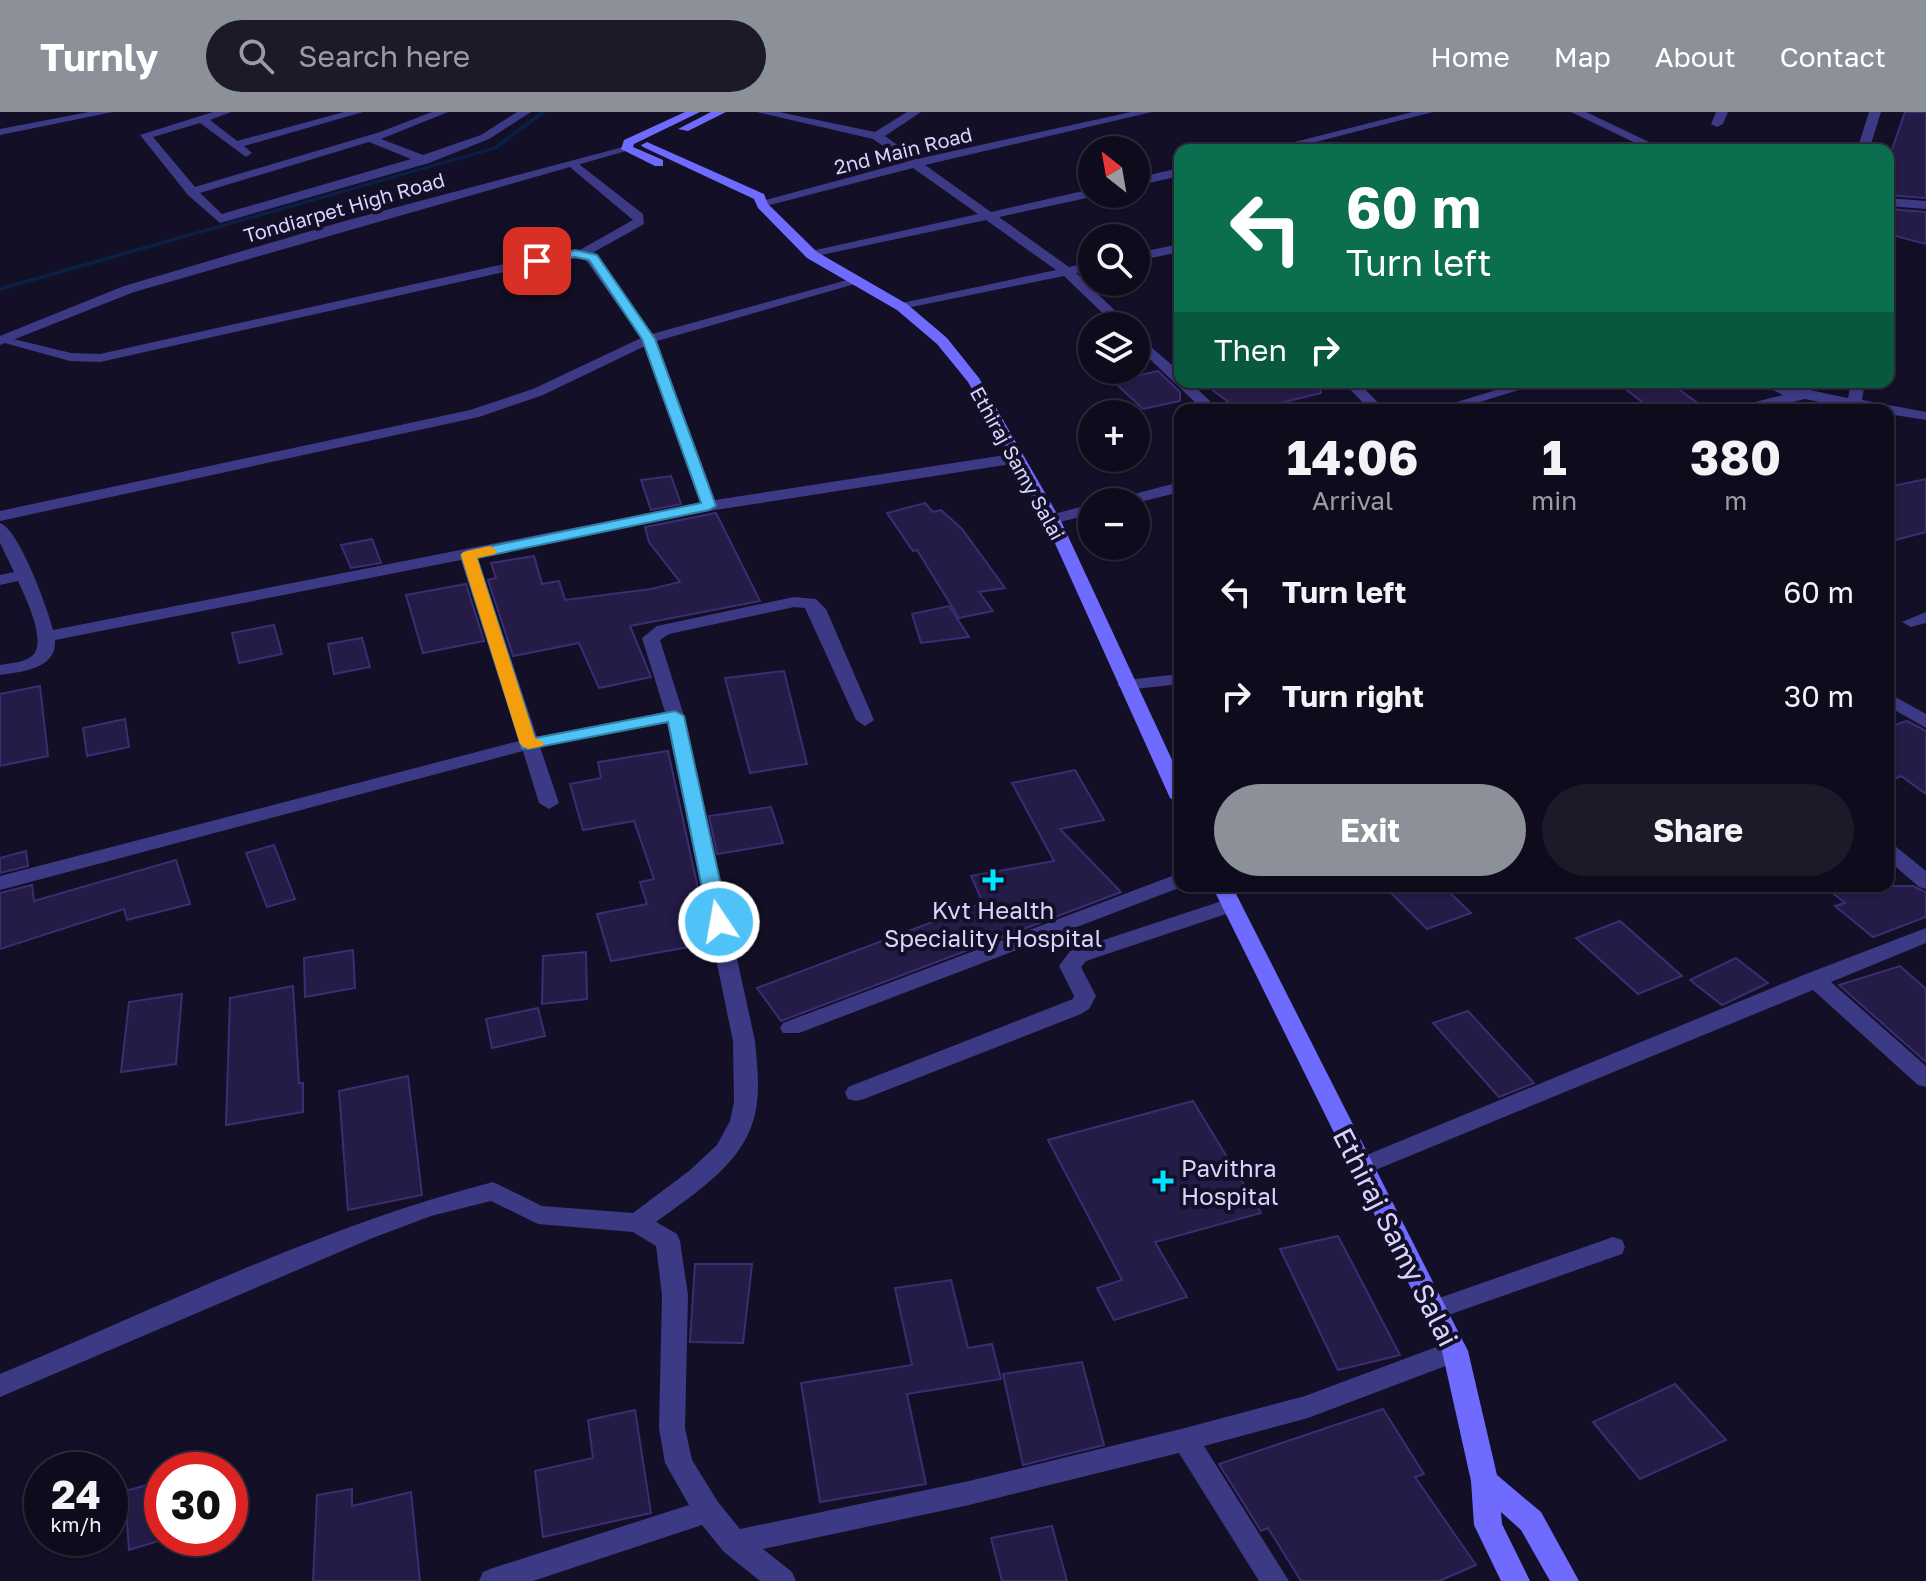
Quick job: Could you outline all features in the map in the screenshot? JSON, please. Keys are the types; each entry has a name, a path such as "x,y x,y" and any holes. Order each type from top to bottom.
{"main road":[{"name":"Tondiarpet High Road","path":"627,149 628,142 694,112"},
{"name":"Ethiraj Samy Salai","path":"720,112 647,145 760,197 762,205 812,255 902,307 942,341 974,381 1052,519 1174,785"},
{"name":"Ethiraj Samy Salai","path":"627,149 738,200 762,205"},
{"name":"Ethiraj Samy Salai","path":"1227,895 1360,1167 1455,1351 1485,1481 1488,1525 1516,1581"},
{"path":"1485,1481 1531,1521 1565,1581"}],"street":[{"path":"0,132 107,112"},
{"path":"225,112 146,135 192,192 220,219 425,160 485,137 525,112"},
{"path":"235,145 357,112"},
{"path":"192,192 369,138 442,112"},
{"path":"763,112 877,136 1067,272 1109,312"},
{"path":"877,136 915,112"},
{"name":"2nd Main Road","path":"762,205 917,163 1146,112"},
{"path":"1294,144 1427,112"},
{"path":"1577,112 1647,144"},
{"path":"1865,144 1875,112"},
{"path":"202,119 265,169"},
{"path":"369,138 425,160"},
{"name":"Tondiarpet High Road","path":"3,340 129,289 345,225 627,149"},
{"path":"3,340 70,357 100,358 567,254 583,253 640,221 637,214 575,165"},
{"path":"1150,179 1174,173"},
{"path":"812,255 1078,196"},
{"path":"1894,202 1926,205"},
{"path":"1150,254 1174,249"},
{"path":"583,253 593,258 649,339 709,506"},
{"path":"902,307 1078,269"},
{"path":"0,516 483,411 538,392 649,339 858,281"},
{"path":"1150,351 1174,374"},
{"path":"1188,388 1205,404"},
{"path":"1356,388 1372,404"},
{"path":"1459,404 1517,388"},
{"path":"1777,388 1849,404"},
{"path":"1766,404 1804,395"},
{"path":"1894,411 1926,416"},
{"path":"48,636 709,506 1018,458"},
{"path":"1150,495 1174,489"},
{"path":"1052,519 1078,512"},
{"path":"0,528 25,574 48,636 46,652 38,660 0,670"},
{"path":"468,555 549,803"},
{"path":"0,580 25,574"},
{"path":"638,1223 727,1152 743,1120 744,1041 675,716 650,644 655,633 803,602 817,609 865,720"},
{"path":"1126,685 1174,680"},
{"path":"1894,702 1926,722"},
{"path":"0,883 528,744 675,716"},
{"path":"1894,855 1926,882"},
{"path":"791,1028 1174,882"},
{"path":"856,1093 1073,1009 1081,1004 1085,996 1070,966 1078,956 1227,895"},
{"path":"1360,1167 1926,935"},
{"path":"1814,979 1926,1079"},
{"path":"0,1386 361,1232 427,1208 493,1191 538,1215 638,1223 668,1241 675,1295 672,1428 679,1463 708,1511 734,1543 772,1578"},
{"path":"1434,1310 1613,1247"},
{"path":"734,1543 969,1493 1185,1440 1308,1407 1455,1351"},
{"path":"1185,1440 1275,1581"},
{"path":"493,1581 708,1511"}],"building":[{"path":"1905,112 1926,112 1926,198 1894,195 1894,144"},
{"path":"1894,209 1926,212 1926,244 1894,236"},
{"path":"1158,371 1180,392 1180,401 1150,407 1150,400 1133,400 1116,384 1150,384 1150,373"},
{"path":"1210,388 1321,388 1321,393 1276,404 1231,404"},
{"path":"1624,388 1677,388 1699,404 1645,404"},
{"path":"671,476 681,504 651,510 641,480"},
{"path":"1926,479 1926,532 1894,540 1894,486"},
{"path":"925,503 933,512 941,510 962,529 1005,588 979,592 993,611 959,618 917,550 913,551 887,513"},
{"path":"716,513 760,601 630,626 651,677 599,688 579,643 513,656 488,580 496,578 491,563 534,556 542,584 559,581 565,600 651,589 680,582 649,542 645,527"},
{"path":"372,539 381,563 351,568 341,545"},
{"path":"466,584 484,641 423,653 406,595"},
{"path":"949,606 969,637 921,643 912,614"},
{"path":"274,625 282,654 239,663 232,633"},
{"path":"362,638 370,667 334,674 328,644"},
{"path":"784,671 807,764 750,773 725,678"},
{"path":"40,686 48,756 0,766 0,694"},
{"path":"125,719 129,747 87,756 83,728"},
{"path":"1907,721 1926,731 1926,794 1901,776 1894,779 1894,725"},
{"path":"668,751 699,893 692,895 706,944 611,961 597,914 647,904 640,882 654,879 634,821 583,830 570,784 601,778 598,762"},
{"path":"1075,770 1104,820 1060,829 1121,892 781,1021 757,988 983,903 971,876 1054,861 1012,783"},
{"path":"771,807 783,843 717,854 709,816"},
{"path":"274,845 295,899 267,907 246,853"},
{"path":"26,851 28,866 0,873 0,858"},
{"path":"176,860 190,904 127,920 124,909 0,949 0,893 32,885 34,901"},
{"path":"1894,886 1913,886 1926,892 1926,917 1873,937 1835,906 1845,903 1831,892 1894,892"},
{"path":"1390,892 1449,892 1471,913 1427,929"},
{"path":"1620,921 1682,976 1638,994 1576,938"},
{"path":"353,950 355,988 305,997 304,958"},
{"path":"586,952 587,999 542,1004 543,956"},
{"path":"1736,958 1768,983 1722,1005 1690,980"},
{"path":"1900,966 1926,989 1926,1062 1839,985"},
{"path":"293,986 303,1112 226,1125 230,998"},
{"path":"182,994 176,1064 121,1072 129,1002"},
{"path":"538,1008 545,1036 492,1048 486,1019"},
{"path":"1468,1011 1534,1083 1499,1097 1433,1023"},
{"path":"408,1076 422,1195 348,1210 339,1091"},
{"name":"Pavithra Hospital","path":"1193,1101 1261,1213 1155,1242 1187,1297 1114,1320 1097,1288 1122,1280 1048,1140"},
{"path":"1338,1236 1400,1355 1338,1370 1280,1249"},
{"path":"695,1264 752,1264 743,1343 690,1342"},
{"path":"951,1280 968,1348 992,1344 1001,1379 907,1394 926,1484 820,1502 801,1383 912,1365 895,1288"},
{"path":"1082,1362 1104,1445 1023,1465 1003,1374"},
{"path":"1675,1384 1726,1440 1640,1479 1593,1422"},
{"path":"1383,1409 1424,1474 1415,1477 1476,1565 1439,1581 1301,1581 1268,1528 1261,1531 1219,1464"},
{"path":"635,1410 651,1513 543,1537 535,1471 593,1458 588,1420"},
{"path":"144,1486 144,1545 129,1550 128,1535 128,1490"},
{"path":"352,1489 352,1506 411,1492 420,1581 313,1581 317,1495"},
{"path":"1052,1526 1067,1581 1002,1581 991,1538"}],"waterway":[{"path":"0,289 495,148 544,112"}],"slow traffic":[{"path":"490,551 468,555 528,744 536,743"}],"place":[{"name":"Kvt Health Speciality Hospital","path":"993,880"},
{"name":"Pavithra Hospital","path":"1163,1181"}],"route":[{"path":"537,261 575,253 593,258 649,339 709,506 468,555 528,744 675,716 719,922"}]}
